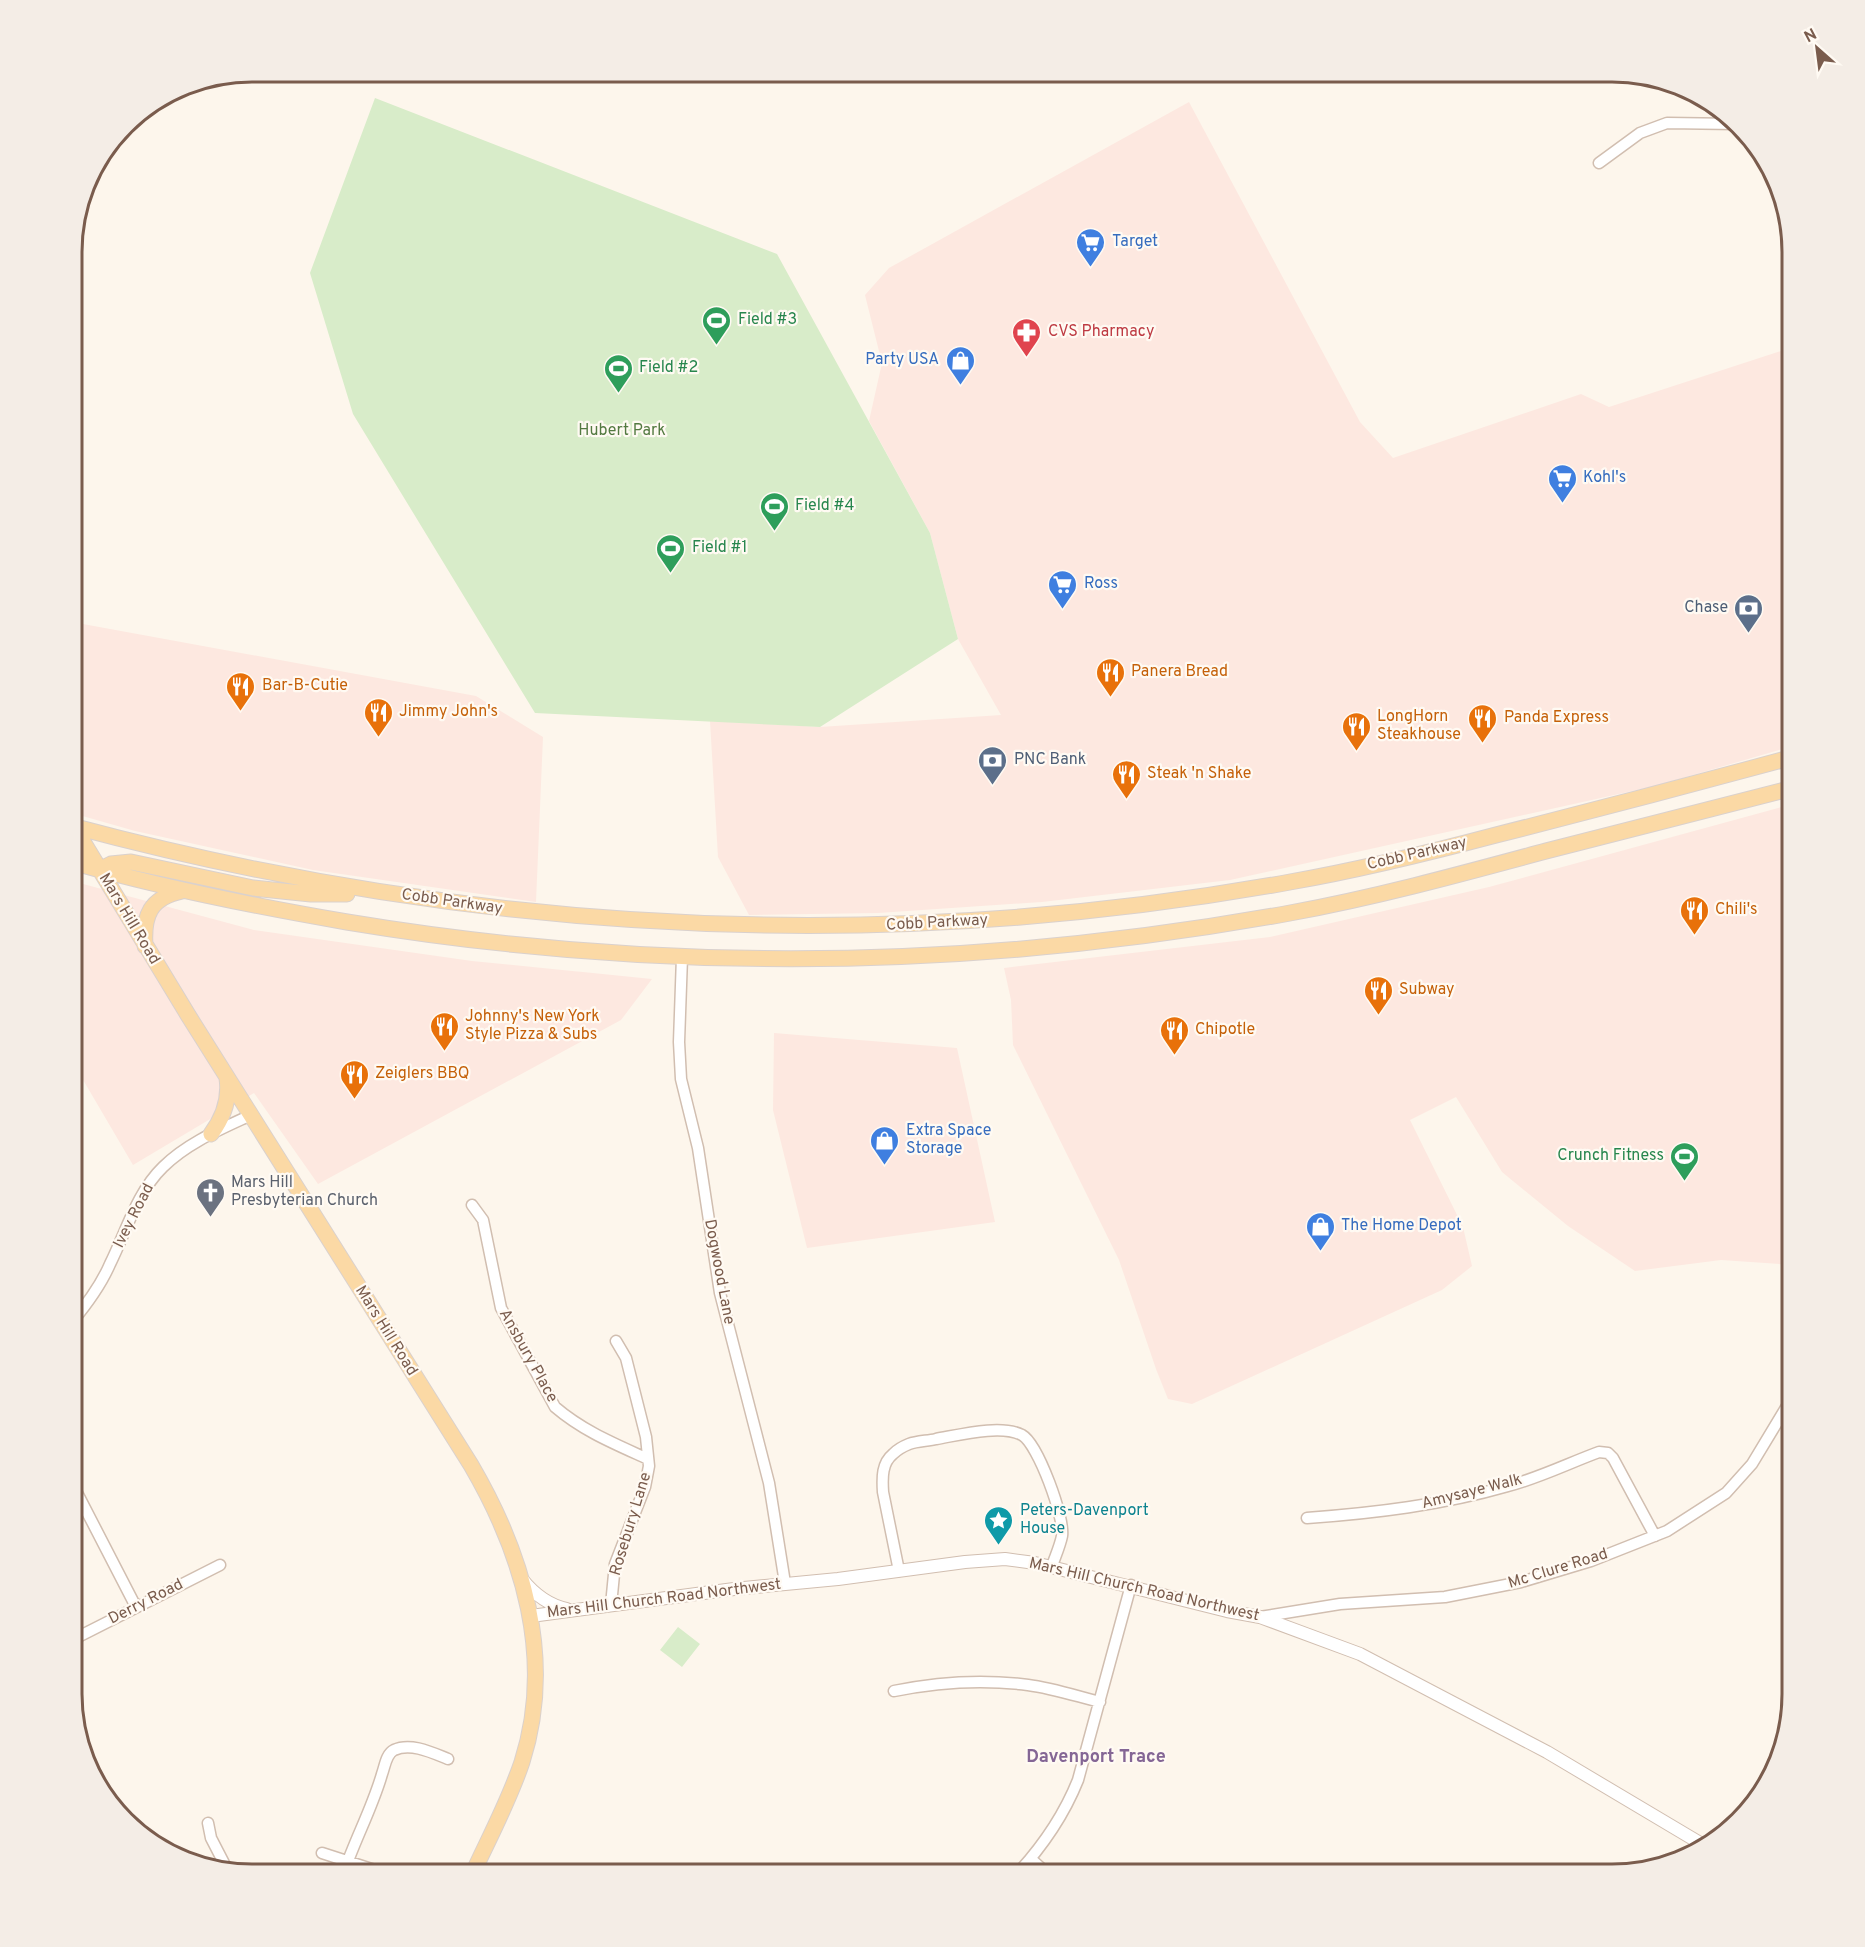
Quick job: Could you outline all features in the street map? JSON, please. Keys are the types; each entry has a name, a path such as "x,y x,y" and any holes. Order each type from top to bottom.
{"main road":[{"name":"Cobb Parkway","path":"83,828 221,863 463,905 672,923 858,926 1052,916 1191,898 1328,875 1514,831 1782,760"},
{"name":"Cobb Parkway","path":"83,865 185,890 301,914 468,940 578,951 682,957 833,959 924,956 1021,950 1166,934 1296,912 1466,874 1782,791"},
{"name":"Mars Hill Road","path":"83,842 227,1078 482,1484 502,1523 522,1579 531,1616 536,1684 528,1740 507,1800 477,1864"},
{"path":"99,870 111,864 131,862 253,888 311,894 385,893"},
{"path":"145,946 145,924 154,904 168,894 185,890"},
{"path":"211,1134 220,1119 227,1099 227,1078"}],"street":[{"path":"1599,163 1640,133 1667,123 1723,124"},
{"name":"Dogwood Lane","path":"682,957 679,1042 681,1079 698,1148 720,1293 769,1483 785,1583"},
{"name":"Ivey Road","path":"82,1308 99,1285 135,1209 156,1174 176,1156 211,1134 250,1114"},
{"name":"Ansbury Place","path":"472,1205 483,1220 501,1308 555,1407 595,1436 648,1459"},
{"name":"Rosebury Lane","path":"611,1605 615,1564 645,1487 648,1459 646,1437 626,1358 616,1341"},
{"name":"Mc Clure Road","path":"1260,1617 1340,1604 1445,1597 1521,1582 1591,1561 1655,1536 1692,1516 1726,1493 1752,1464 1782,1414"},
{"path":"899,1571 883,1492 882,1478 885,1464 893,1454 909,1444 977,1432 1007,1431 1022,1435 1031,1442 1043,1466 1062,1534 1052,1566"},
{"name":"Amysaye Walk","path":"1307,1518 1374,1513 1498,1488 1599,1452 1608,1453 1613,1458 1655,1536"},
{"path":"82,1503 136,1608"},
{"name":"Mars Hill Church Road Northwest","path":"531,1616 785,1583 1005,1559 1052,1566 1227,1611 1260,1617 1359,1654 1547,1752 1698,1842"},
{"name":"Derry Road","path":"82,1635 220,1565"},
{"path":"522,1579 533,1592 548,1602 574,1610"},
{"path":"1026,1864 1068,1806 1078,1780 1131,1585"},
{"path":"894,1691 929,1684 980,1681 1029,1685 1100,1701"},
{"path":"347,1862 375,1798 388,1756 393,1750 420,1749 448,1759"},
{"path":"208,1823 211,1838 223,1862"},
{"path":"322,1853 354,1864"},
{"path":"1031,1859 1037,1864"}],"shaded area":[{"path":"1189,102 1360,422 1393,458 1581,394 1609,407 1782,351 1782,749 1655,786 1230,880 1042,902 878,913 749,915 718,857 710,721 820,727 1001,715 958,639 930,533 869,421 882,363 865,295 889,268"},
{"path":"83,624 476,696 543,737 536,902 313,870 135,831 83,816"},
{"path":"1782,807 1782,1264 1721,1260 1635,1271 1568,1226 1502,1172 1456,1097 1410,1120 1463,1227 1472,1266 1442,1290 1192,1404 1168,1399 1119,1260 1013,1045 1011,1000 1004,968 1270,937 1489,887"},
{"path":"83,884 254,930 472,961 652,979 621,1020 318,1184 254,1093 133,1165 82,1079"},
{"name":"Extra Space Storage","path":"774,1033 957,1048 995,1222 807,1248 773,1110"}],"green space":[{"name":"Hubert Park","path":"375,98 777,254 930,533 958,639 820,727 535,713 353,414 310,273"},
{"path":"678,1627 700,1644 682,1667 660,1650"}],"place":[{"name":"Target","path":"1091,268"},
{"name":"Field #3","path":"717,346"},
{"name":"CVS Pharmacy","path":"1027,358"},
{"name":"Party USA","path":"960,386"},
{"name":"Field #2","path":"618,394"},
{"name":"Kohl's","path":"1562,504"},
{"name":"Field #4","path":"774,532"},
{"name":"Field #1","path":"671,574"},
{"name":"Ross","path":"1063,610"},
{"name":"Chase","path":"1749,634"},
{"name":"Panera Bread","path":"1110,698"},
{"name":"Bar-B-Cutie","path":"241,712"},
{"name":"Jimmy John's","path":"378,738"},
{"name":"Panda Express","path":"1483,744"},
{"name":"LongHorn Steakhouse","path":"1356,752"},
{"name":"PNC Bank","path":"993,786"},
{"name":"Steak 'n Shake","path":"1126,800"},
{"name":"Chili's","path":"1694,936"},
{"name":"Subway","path":"1378,1016"},
{"name":"Johnny's New York Style Pizza & Subs","path":"444,1052"},
{"name":"Chipotle","path":"1174,1056"},
{"name":"Zeiglers BBQ","path":"354,1100"},
{"name":"Extra Space Storage","path":"885,1166"},
{"name":"Crunch Fitness","path":"1685,1182"},
{"name":"Mars Hill Presbyterian Church","path":"210,1218"},
{"name":"The Home Depot","path":"1320,1252"},
{"name":"Peters-Davenport House","path":"999,1546"}],"district":[{"name":"Davenport Trace","path":"1096,1757"}]}
